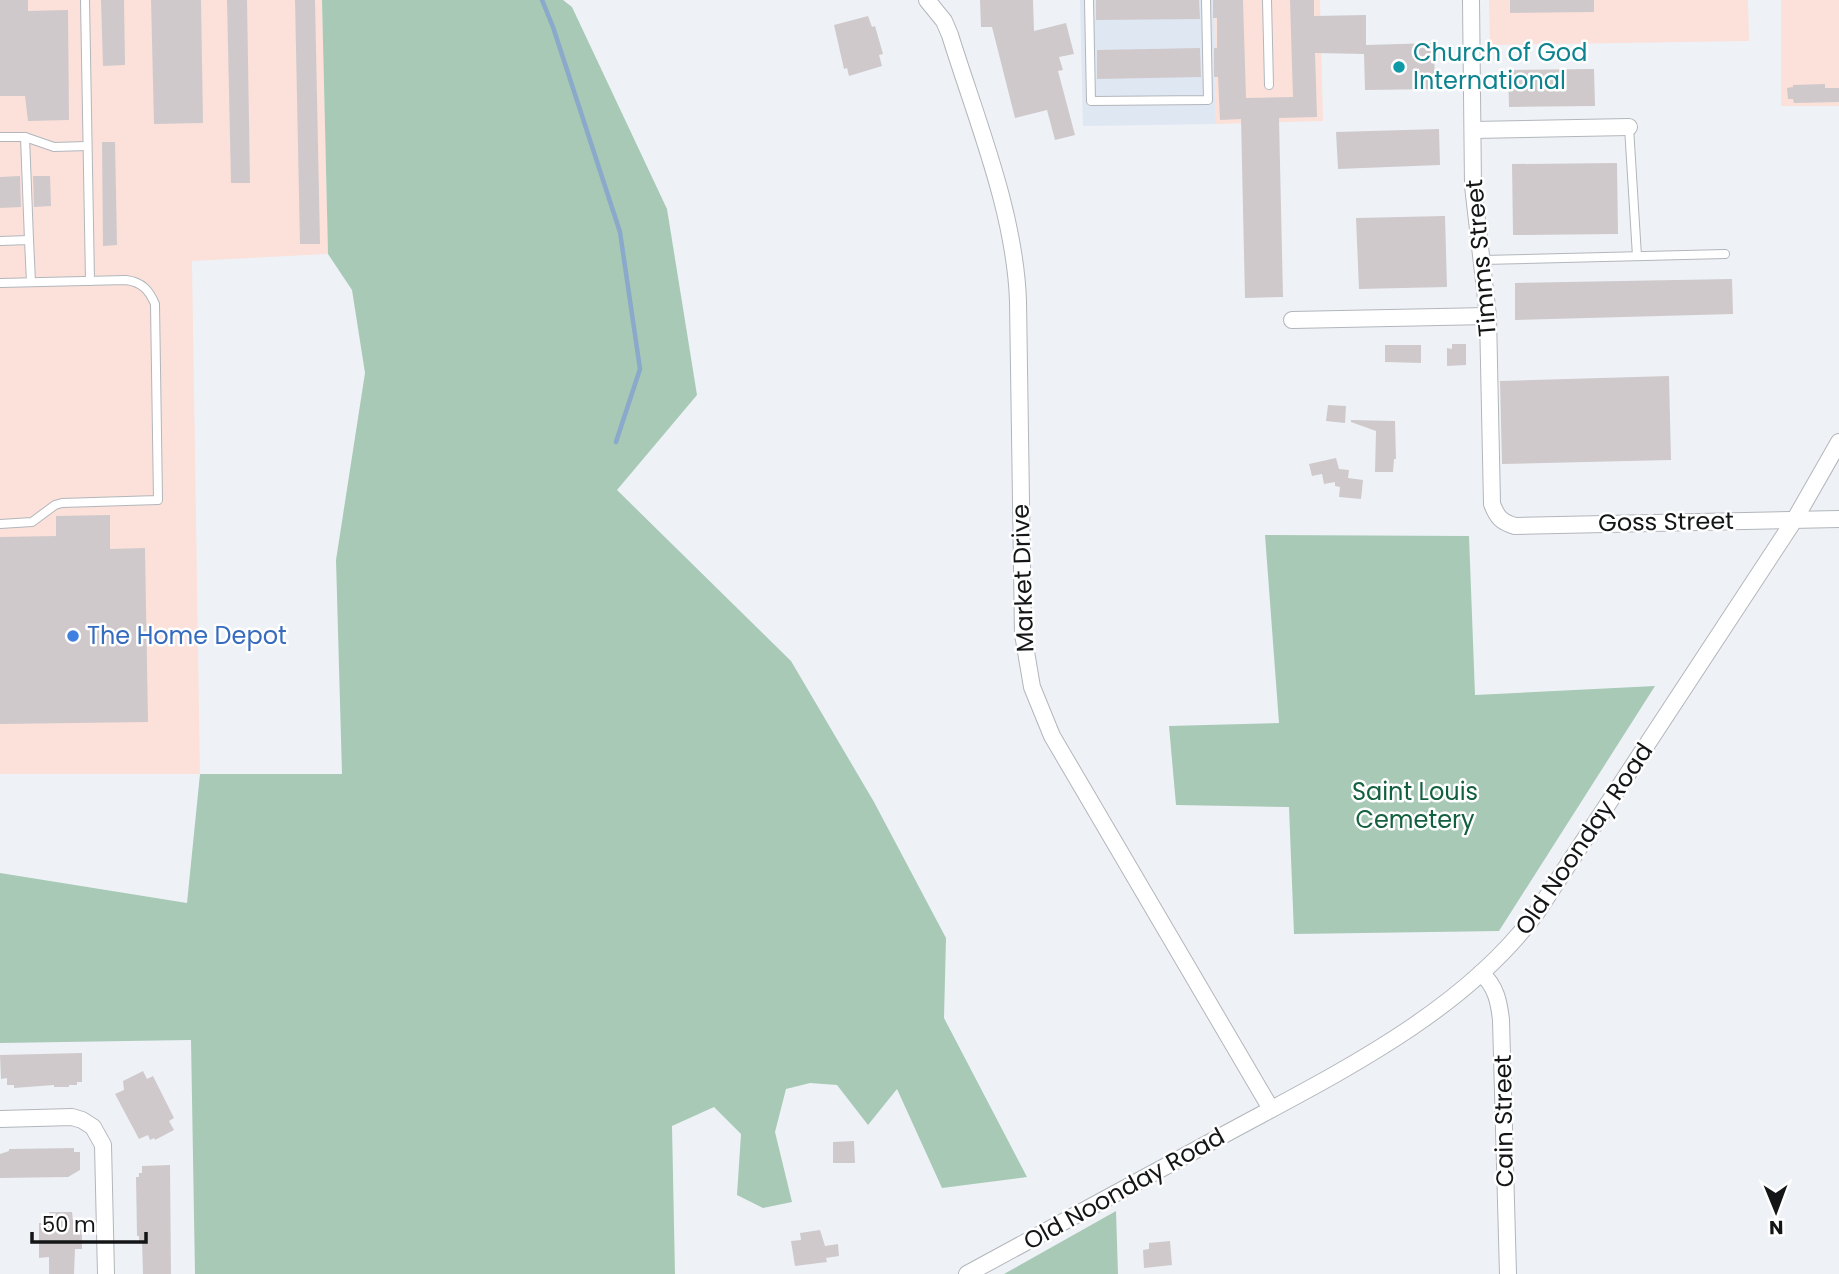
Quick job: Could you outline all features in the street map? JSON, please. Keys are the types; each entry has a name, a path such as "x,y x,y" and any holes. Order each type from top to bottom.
{"street":[{"name":"Market Drive","path":"927,0 950,34 1000,193 1016,263 1021,595 1025,654 1032,687 1052,736 1271,1109"},
{"name":"Timms Street","path":"1471,0 1473,186 1488,316 1492,504 1496,516"},
{"path":"1473,131 1629,127"},
{"path":"1292,320 1488,316"},
{"name":"Old Noonday Road","path":"967,1274 1271,1109 1405,1030 1481,973 1521,934 1537,912 1795,519 1839,442"},
{"name":"Goss Street","path":"1496,516 1504,523 1515,526 1839,519"},
{"name":"Cain Street","path":"1481,973 1489,980 1499,999 1501,1020 1508,1274"},
{"path":"0,1119 72,1117 93,1126 99,1135 105,1156 106,1274"}],"lane":[{"path":"85,0 90,281"},
{"path":"1089,0 1091,102 1208,100 1206,0"},
{"path":"1267,0 1269,85"},
{"path":"1629,127 1637,257"},
{"path":"0,137 25,136 54,147 88,146"},
{"path":"25,136 31,282"},
{"path":"0,241 29,240"},
{"path":"1483,260 1726,254"},
{"path":"0,282 136,281 148,291 155,304 158,500 62,503 55,505 33,522 0,524"}],"shaded area":[{"path":"0,0 322,0 328,254 192,261 200,774 0,774"},
{"path":"1080,0 1214,0 1216,124 1083,126"},
{"path":"1214,0 1320,0 1323,121 1216,124"},
{"path":"1489,0 1748,0 1749,41 1490,45"},
{"path":"1781,0 1839,0 1839,106 1781,106"}],"green space":[{"path":"322,0 563,0 572,7 667,209 697,395 617,490 791,661 874,802 946,938 944,1018 1027,1177 942,1188 897,1089 868,1125 837,1085 810,1083 786,1089 775,1132 792,1202 763,1208 737,1195 741,1134 714,1107 672,1126 675,1274 195,1274 191,1040 0,1043 0,873 187,903 200,774 342,774 336,560 365,373 352,290 328,254"},
{"name":"Saint Louis Cemetery","path":"1265,535 1469,536 1475,695 1655,686 1499,931 1294,934 1289,807 1176,805 1169,726 1279,723"},
{"path":"1116,1211 1118,1274 1004,1274"}],"building":[{"path":"0,0 28,0 28,11 68,10 69,120 28,121 25,96 0,96"},
{"path":"101,0 124,0 125,65 103,66"},
{"path":"151,0 201,0 203,123 154,124"},
{"path":"227,0 247,0 250,183 231,183"},
{"path":"295,0 315,0 320,244 300,244"},
{"path":"980,0 1033,0 1034,31 1066,23 1074,54 1059,57 1063,70 1058,71 1075,135 1055,140 1047,110 1015,118 992,27 981,27"},
{"path":"1096,0 1199,0 1200,19 1096,20"},
{"path":"1213,0 1243,0 1246,98 1293,97 1290,0 1314,0 1314,16 1366,15 1366,45 1434,43 1435,89 1365,90 1364,54 1315,53 1317,117 1279,118 1283,297 1245,298 1241,119 1220,120 1218,77 1214,77 1217,18 1213,18"},
{"path":"1510,0 1594,0 1594,12 1510,13"},
{"path":"868,16 872,27 875,26 883,54 879,55 882,66 849,76 847,68 844,69 834,25"},
{"path":"1200,48 1201,77 1097,79 1097,50"},
{"path":"1594,69 1595,106 1509,107 1508,70"},
{"path":"1825,84 1825,88 1839,88 1839,102 1794,103 1793,99 1788,99 1787,88 1793,85"},
{"path":"1439,129 1440,165 1338,169 1336,132"},
{"path":"102,142 115,142 117,245 103,246"},
{"path":"1617,163 1618,234 1513,235 1512,164"},
{"path":"20,176 21,207 0,208 0,177"},
{"path":"33,176 50,176 51,206 34,207"},
{"path":"1445,216 1447,287 1359,289 1356,218"},
{"path":"1732,279 1733,314 1515,320 1515,283"},
{"path":"1452,344 1466,344 1466,365 1447,366 1447,348 1452,349"},
{"path":"1385,345 1421,345 1421,363 1385,362"},
{"path":"1669,376 1671,460 1502,464 1500,381"},
{"path":"1328,405 1346,406 1345,423 1326,421"},
{"path":"1351,420 1395,421 1396,459 1393,472 1375,472 1376,431"},
{"path":"1336,458 1339,469 1349,470 1348,478 1363,480 1361,499 1339,497 1340,487 1335,486 1335,482 1324,484 1322,474 1312,476 1309,464"},
{"name":"The Home Depot","path":"110,515 110,549 145,548 148,722 0,724 0,537 56,536 56,516"},
{"path":"82,1053 82,1082 77,1082 77,1085 14,1088 14,1085 7,1085 7,1078 1,1079 0,1055"},
{"path":"143,1071 147,1079 153,1076 174,1118 169,1121 174,1130 155,1140 150,1140 148,1135 139,1139 115,1094 124,1090 123,1081"},
{"path":"854,1141 855,1163 833,1163 833,1142"},
{"path":"74,1148 74,1152 80,1152 80,1170 68,1177 0,1178 0,1154 9,1149"},
{"path":"170,1165 171,1274 143,1274 142,1241 139,1241 137,1236 136,1177 142,1173 142,1166"},
{"path":"49,1212 72,1212 74,1230 82,1230 82,1249 75,1249 74,1274 49,1274 49,1257 39,1258 39,1223 49,1223"},
{"path":"820,1230 825,1246 838,1244 839,1256 826,1258 827,1262 795,1266 791,1241 801,1240 800,1233"},
{"path":"1170,1241 1172,1265 1144,1268 1143,1250 1149,1249 1149,1243"}],"waterway":[{"path":"542,0 620,232 640,369 616,442"}],"place":[{"name":"Church of God International","path":"1399,67"},
{"name":"The Home Depot","path":"73,636"}]}
